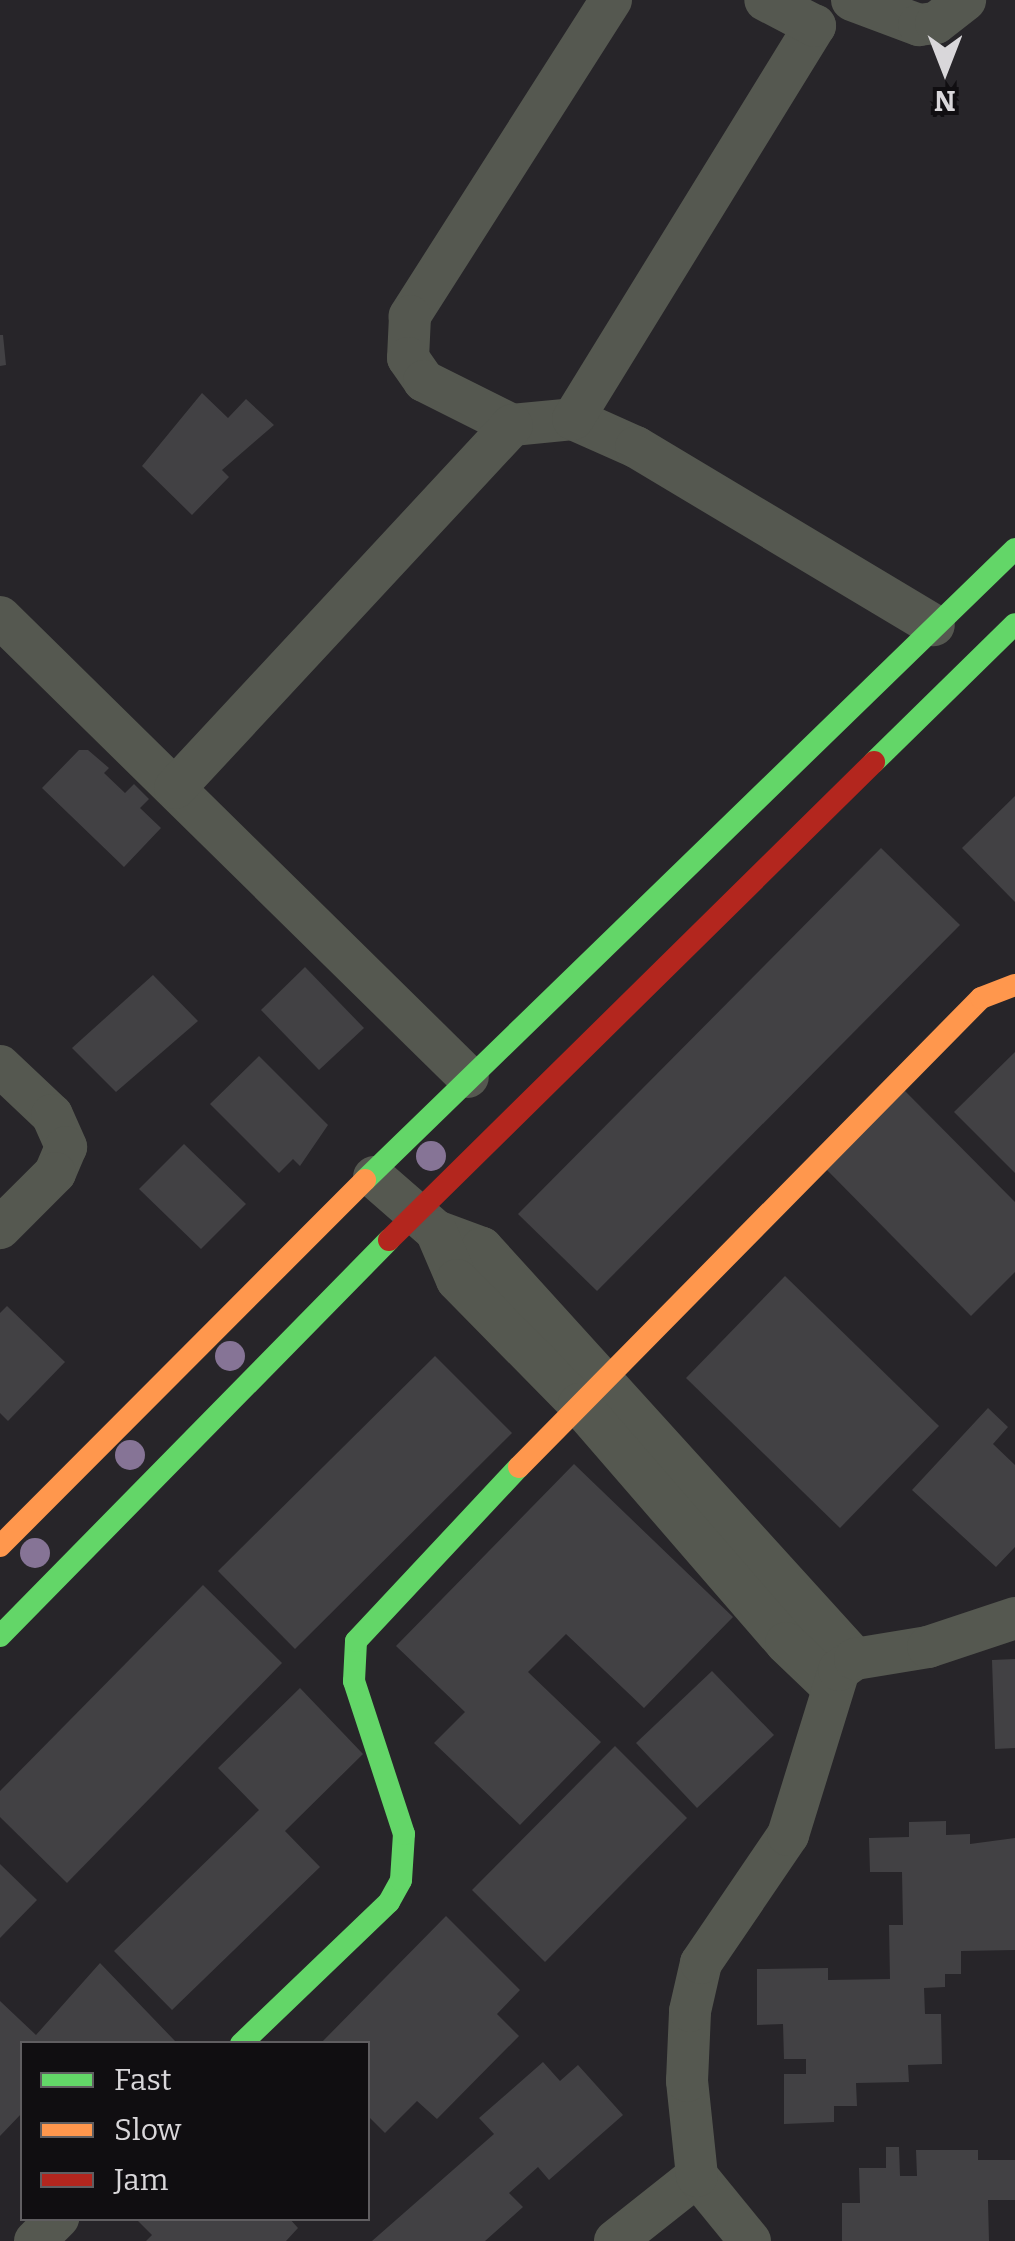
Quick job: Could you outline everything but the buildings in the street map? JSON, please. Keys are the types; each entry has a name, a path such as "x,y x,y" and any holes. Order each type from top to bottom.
{"main road":[{"path":"0,1546 468,1078 1015,549"},
{"path":"0,1636 427,1222 1015,625"},
{"path":"244,2041 389,1902 401,1880 404,1834 359,1707 356,1641 592,1392 982,998 1015,985"}],"street":[{"path":"611,0 410,316 408,358 424,381 512,425 573,419 636,447 934,625"},
{"path":"573,419 815,26 766,0"},
{"path":"852,0 919,25 936,23 966,0"},
{"path":"175,788 512,425"},
{"path":"0,617 468,1078"},
{"path":"0,1066 52,1115 66,1147 54,1173 0,1228"},
{"path":"374,1176 427,1222 457,1280 592,1392 786,1644 844,1673 1015,1618"},
{"path":"750,2241 697,2176 686,2081 690,2011 701,1963 788,1835 844,1673"},
{"path":"615,2241 697,2176"},
{"path":"35,2241 55,2221"}],"traffic: fast":[{"path":"365,1180 1015,549"},
{"path":"874,762 1015,624"},
{"path":"0,1636 389,1240"},
{"path":"244,2041 389,1902 401,1880 404,1834 354,1681 356,1641 519,1467"}],"traffic: slow":[{"path":"519,1467 981,998 1015,985"},
{"path":"0,1546 365,1180"}],"traffic: jam":[{"path":"389,1240 874,762"}]}
